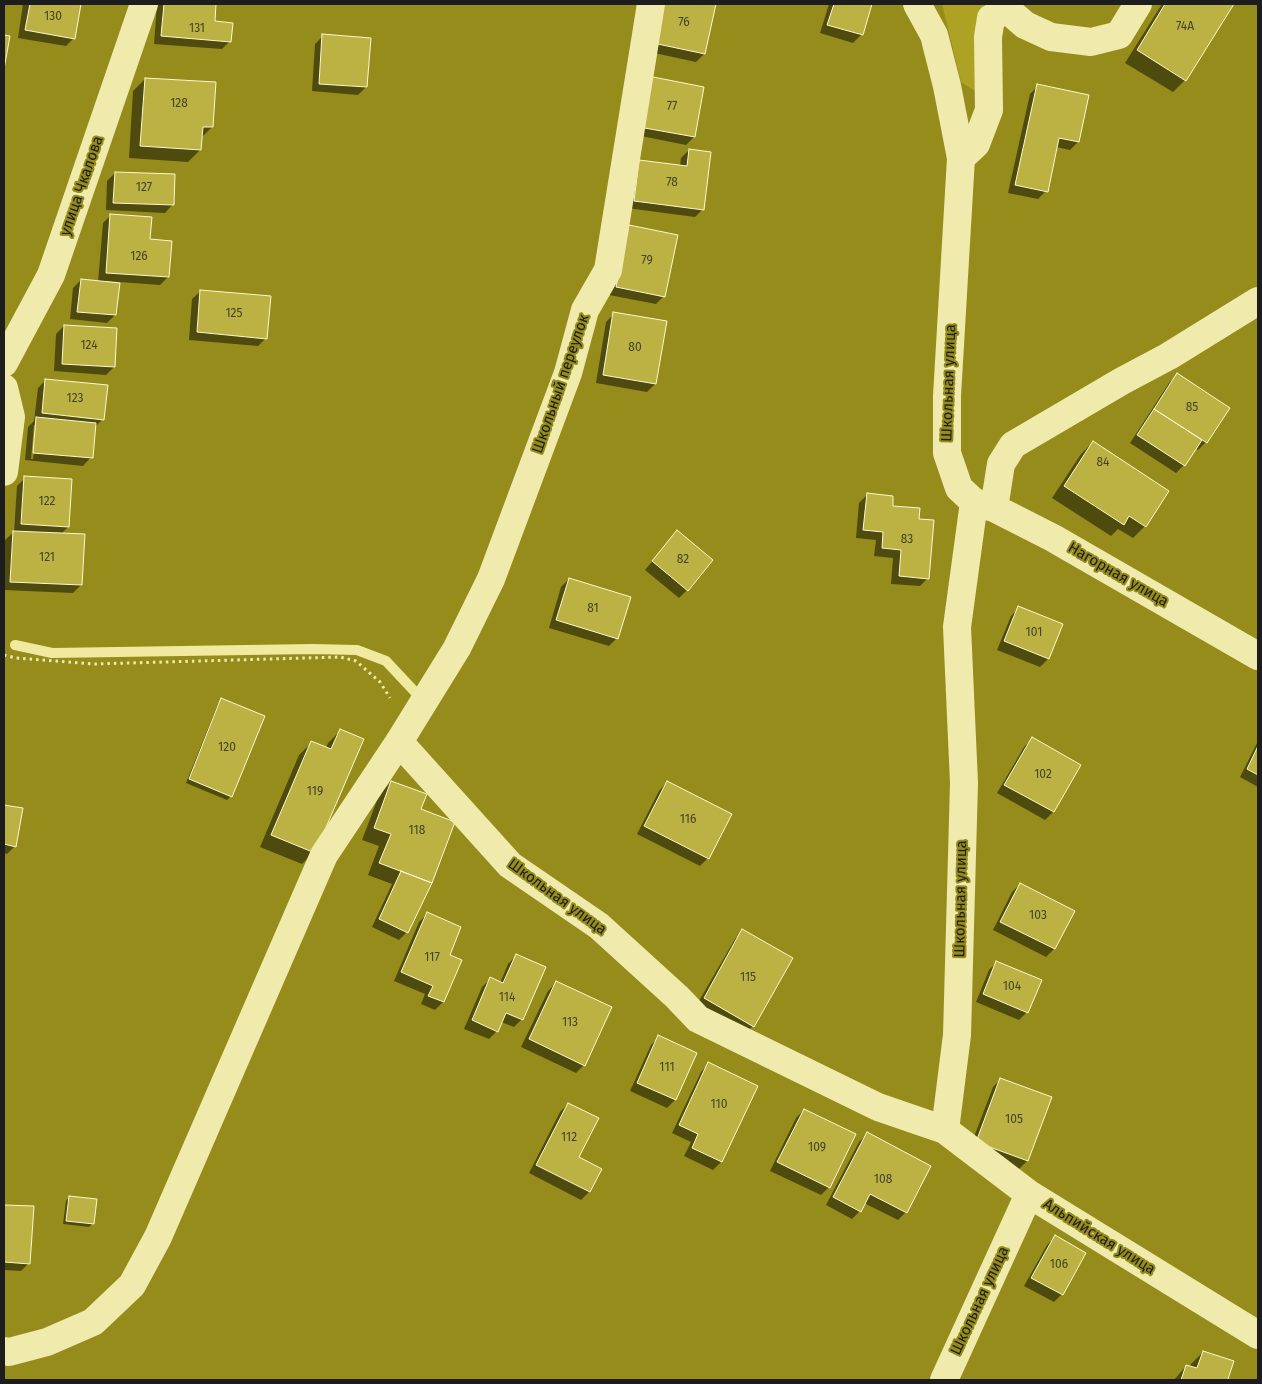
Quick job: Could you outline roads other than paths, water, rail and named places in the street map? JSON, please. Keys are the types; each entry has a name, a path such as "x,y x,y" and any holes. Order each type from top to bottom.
{"street":[{"name":"улица Чкалова","path":"4,363 51,275 144,4"},
{"name":"Школьный переулок","path":"4,1350 9,1352 46,1342 94,1322 132,1285 158,1237 324,855 399,742 457,648 491,578 568,373 585,310 608,270 651,4"},
{"name":"Школьная улица","path":"917,4 934,35 948,86 961,158 947,396 948,453 959,488 984,505"},
{"path":"961,158 976,144 989,110 988,37 991,18 1002,12 1011,13 1024,25 1052,37 1091,42 1119,35 1138,4"},
{"name":"Школьная улица","path":"399,742 510,865 599,926 677,997 698,1019 878,1107 944,1130 957,1035 964,783 957,627 984,505 1002,464 1013,445 1122,381 1169,356 1258,301"},
{"path":"4,388 12,417 4,472"},
{"name":"Нагорная улица","path":"984,505 1053,538 1258,656"},
{"name":"Альпийская улица","path":"944,1130 1029,1194 1258,1335"},
{"name":"Школьная улица","path":"944,1380 1029,1194"}],"waterway":[{"path":"15,645 52,653 357,650 386,661 416,693"}]}
